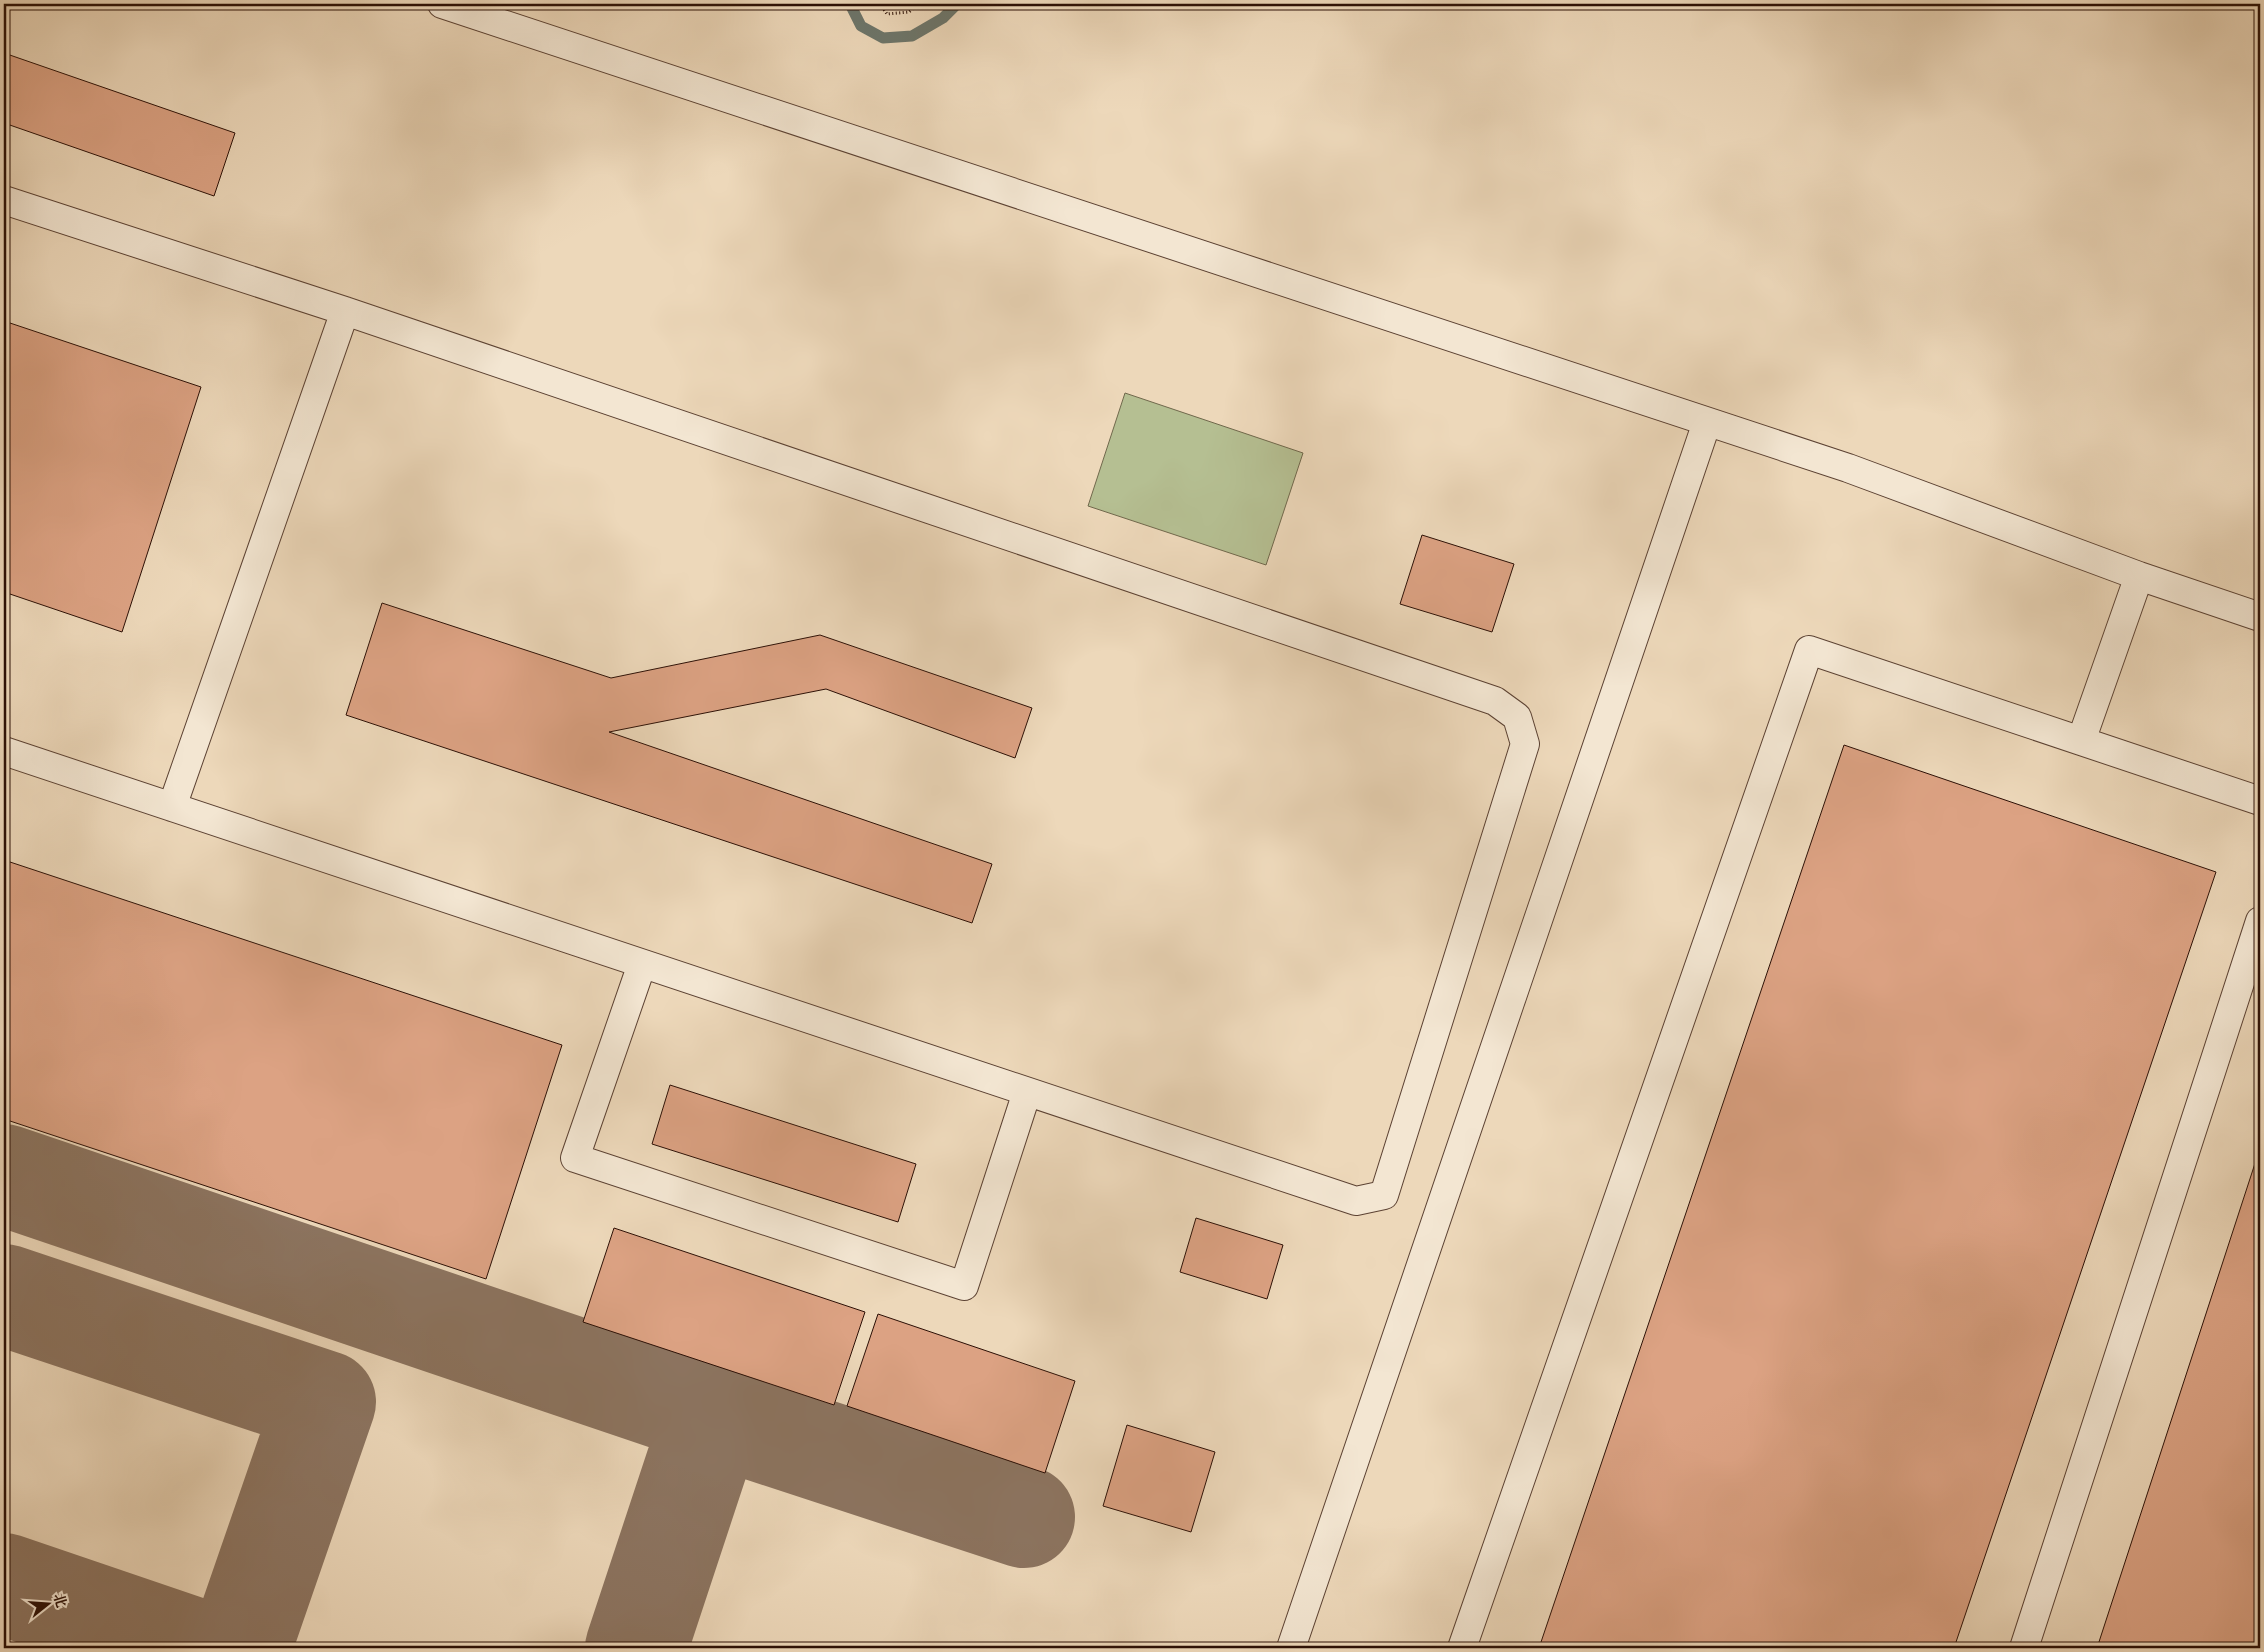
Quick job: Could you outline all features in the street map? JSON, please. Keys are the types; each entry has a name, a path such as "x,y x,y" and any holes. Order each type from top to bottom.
{"lane":[{"path":"442,4 1848,468 2139,576 2260,617"},
{"path":"4,200 345,311 1485,697 1495,701 1517,717 1525,744 1384,1195 1356,1201 4,752"},
{"path":"172,807 345,311"},
{"path":"1291,1648 1707,422"},
{"path":"2081,741 2139,576"},
{"path":"1462,1648 1809,650 2260,801"},
{"path":"2024,1648 2260,921"},
{"path":"642,964 575,1158 964,1286 1027,1092"}],"path":[{"path":"880,4 887,14 909,12 918,4"}],"green space":[{"path":"1125,393 1303,453 1266,565 1088,506"}],"building":[{"path":"4,53 235,133 214,196 4,123"},
{"path":"4,321 201,387 122,632 4,592"},
{"path":"1422,535 1514,564 1492,632 1400,604"},
{"path":"382,603 611,678 820,635 1032,708 1015,758 826,689 609,732 992,864 972,923 346,715"},
{"path":"1844,745 2216,872 1954,1648 1539,1648"},
{"path":"4,860 562,1045 486,1279 4,1119"},
{"path":"670,1085 916,1164 898,1222 652,1144"},
{"path":"2260,1148 2260,1648 2097,1648"},
{"path":"1196,1218 1283,1245 1267,1299 1180,1272"},
{"path":"614,1228 865,1312 834,1405 583,1322"},
{"path":"878,1314 1075,1381 1045,1473 847,1406"},
{"path":"1127,1425 1215,1452 1191,1532 1103,1506"}],"waterway":[{"path":"850,4 861,26 883,38 912,36 943,18 957,4"}],"taxiway":[{"path":"4,1175 713,1415 1024,1517"},
{"path":"4,1295 325,1402 240,1648"},
{"path":"636,1648 713,1415"},
{"path":"4,1584 192,1648"}]}
